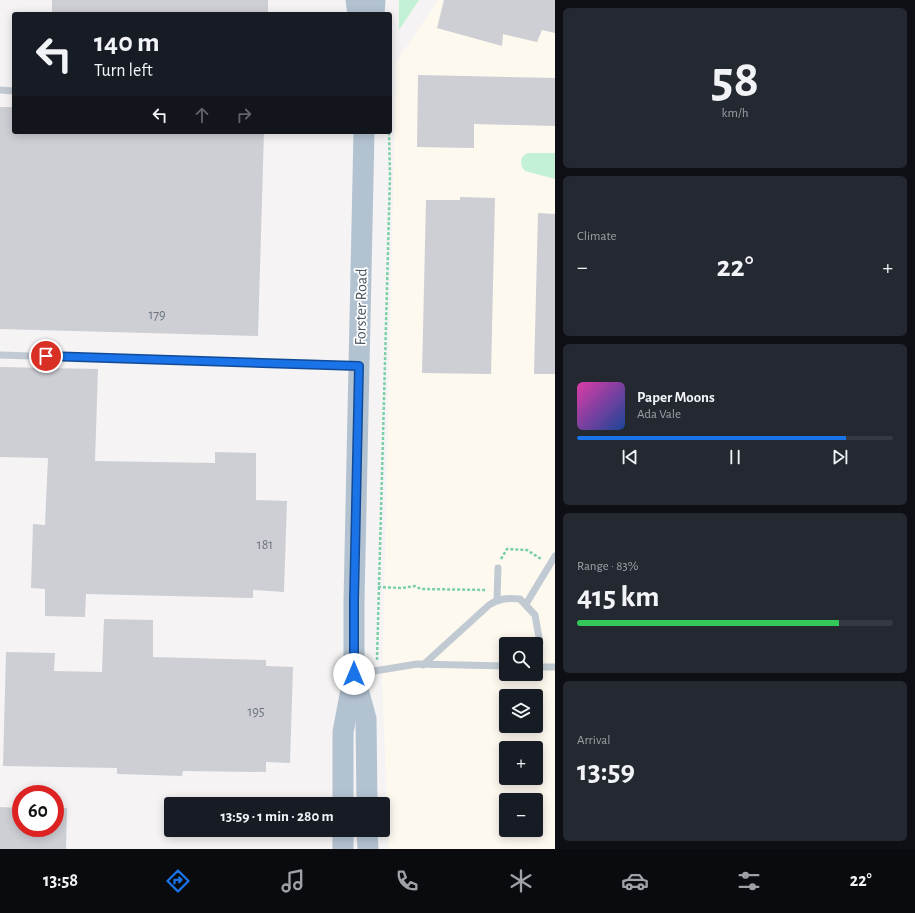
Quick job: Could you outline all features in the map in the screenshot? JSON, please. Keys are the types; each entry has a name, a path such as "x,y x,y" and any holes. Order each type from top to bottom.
{"main road":[{"path":"356,0 358,12"},
{"path":"374,0 374,12"},
{"name":"Forster Road","path":"343,797 342,732 354,674 354,601 364,134"},
{"name":"Forster Road","path":"354,674 366,719 367,797"},
{"path":"343,837 343,849"},
{"path":"367,837 368,849"}],"lane":[{"path":"0,90 12,91"},
{"path":"0,355 359,366"},
{"path":"526,604 555,556"},
{"path":"498,566 498,600"},
{"path":"423,664 489,604 498,600 520,599 526,604 536,615 539,637"},
{"path":"354,674 417,664 499,666"},
{"path":"543,667 555,667"}],"path":[{"path":"376,671 390,176 389,134"},
{"path":"498,566 507,549 527,550 550,564"},
{"path":"378,586 395,588 415,586 421,589 490,590"}],"shaded area":[{"path":"438,0 555,0 555,849 389,849 390,797 387,797 382,682 396,62"}],"green space":[{"path":"399,0 419,0 399,30"},
{"path":"528,153 555,153 555,179 525,171 522,167 521,160 524,155"}],"building":[{"path":"52,0 268,0 268,12 52,12"},
{"path":"444,0 555,0 555,33 542,30 537,42 503,34 502,46 437,28"},
{"path":"418,75 555,78 555,126 474,124 474,148 417,147"},
{"path":"0,107 12,107 12,134 264,134 258,336 0,329"},
{"path":"460,197 495,198 491,374 422,373 426,200 460,200"},
{"path":"538,213 555,214 555,374 534,374"},
{"path":"0,367 98,369 95,461 215,463 215,452 256,453 256,500 287,501 284,592 253,590 253,598 86,594 85,617 45,616 45,589 31,588 33,524 45,525 48,458 0,457"},
{"path":"104,619 153,620 153,657 266,660 266,666 293,667 290,763 266,762 266,772 183,771 182,776 117,774 117,768 3,766 6,652 55,653 54,671 102,672"},
{"path":"0,807 12,808 12,837 64,837 64,808 67,808 66,849 0,849"}],"route":[{"path":"46,356 359,366 354,674"}]}
